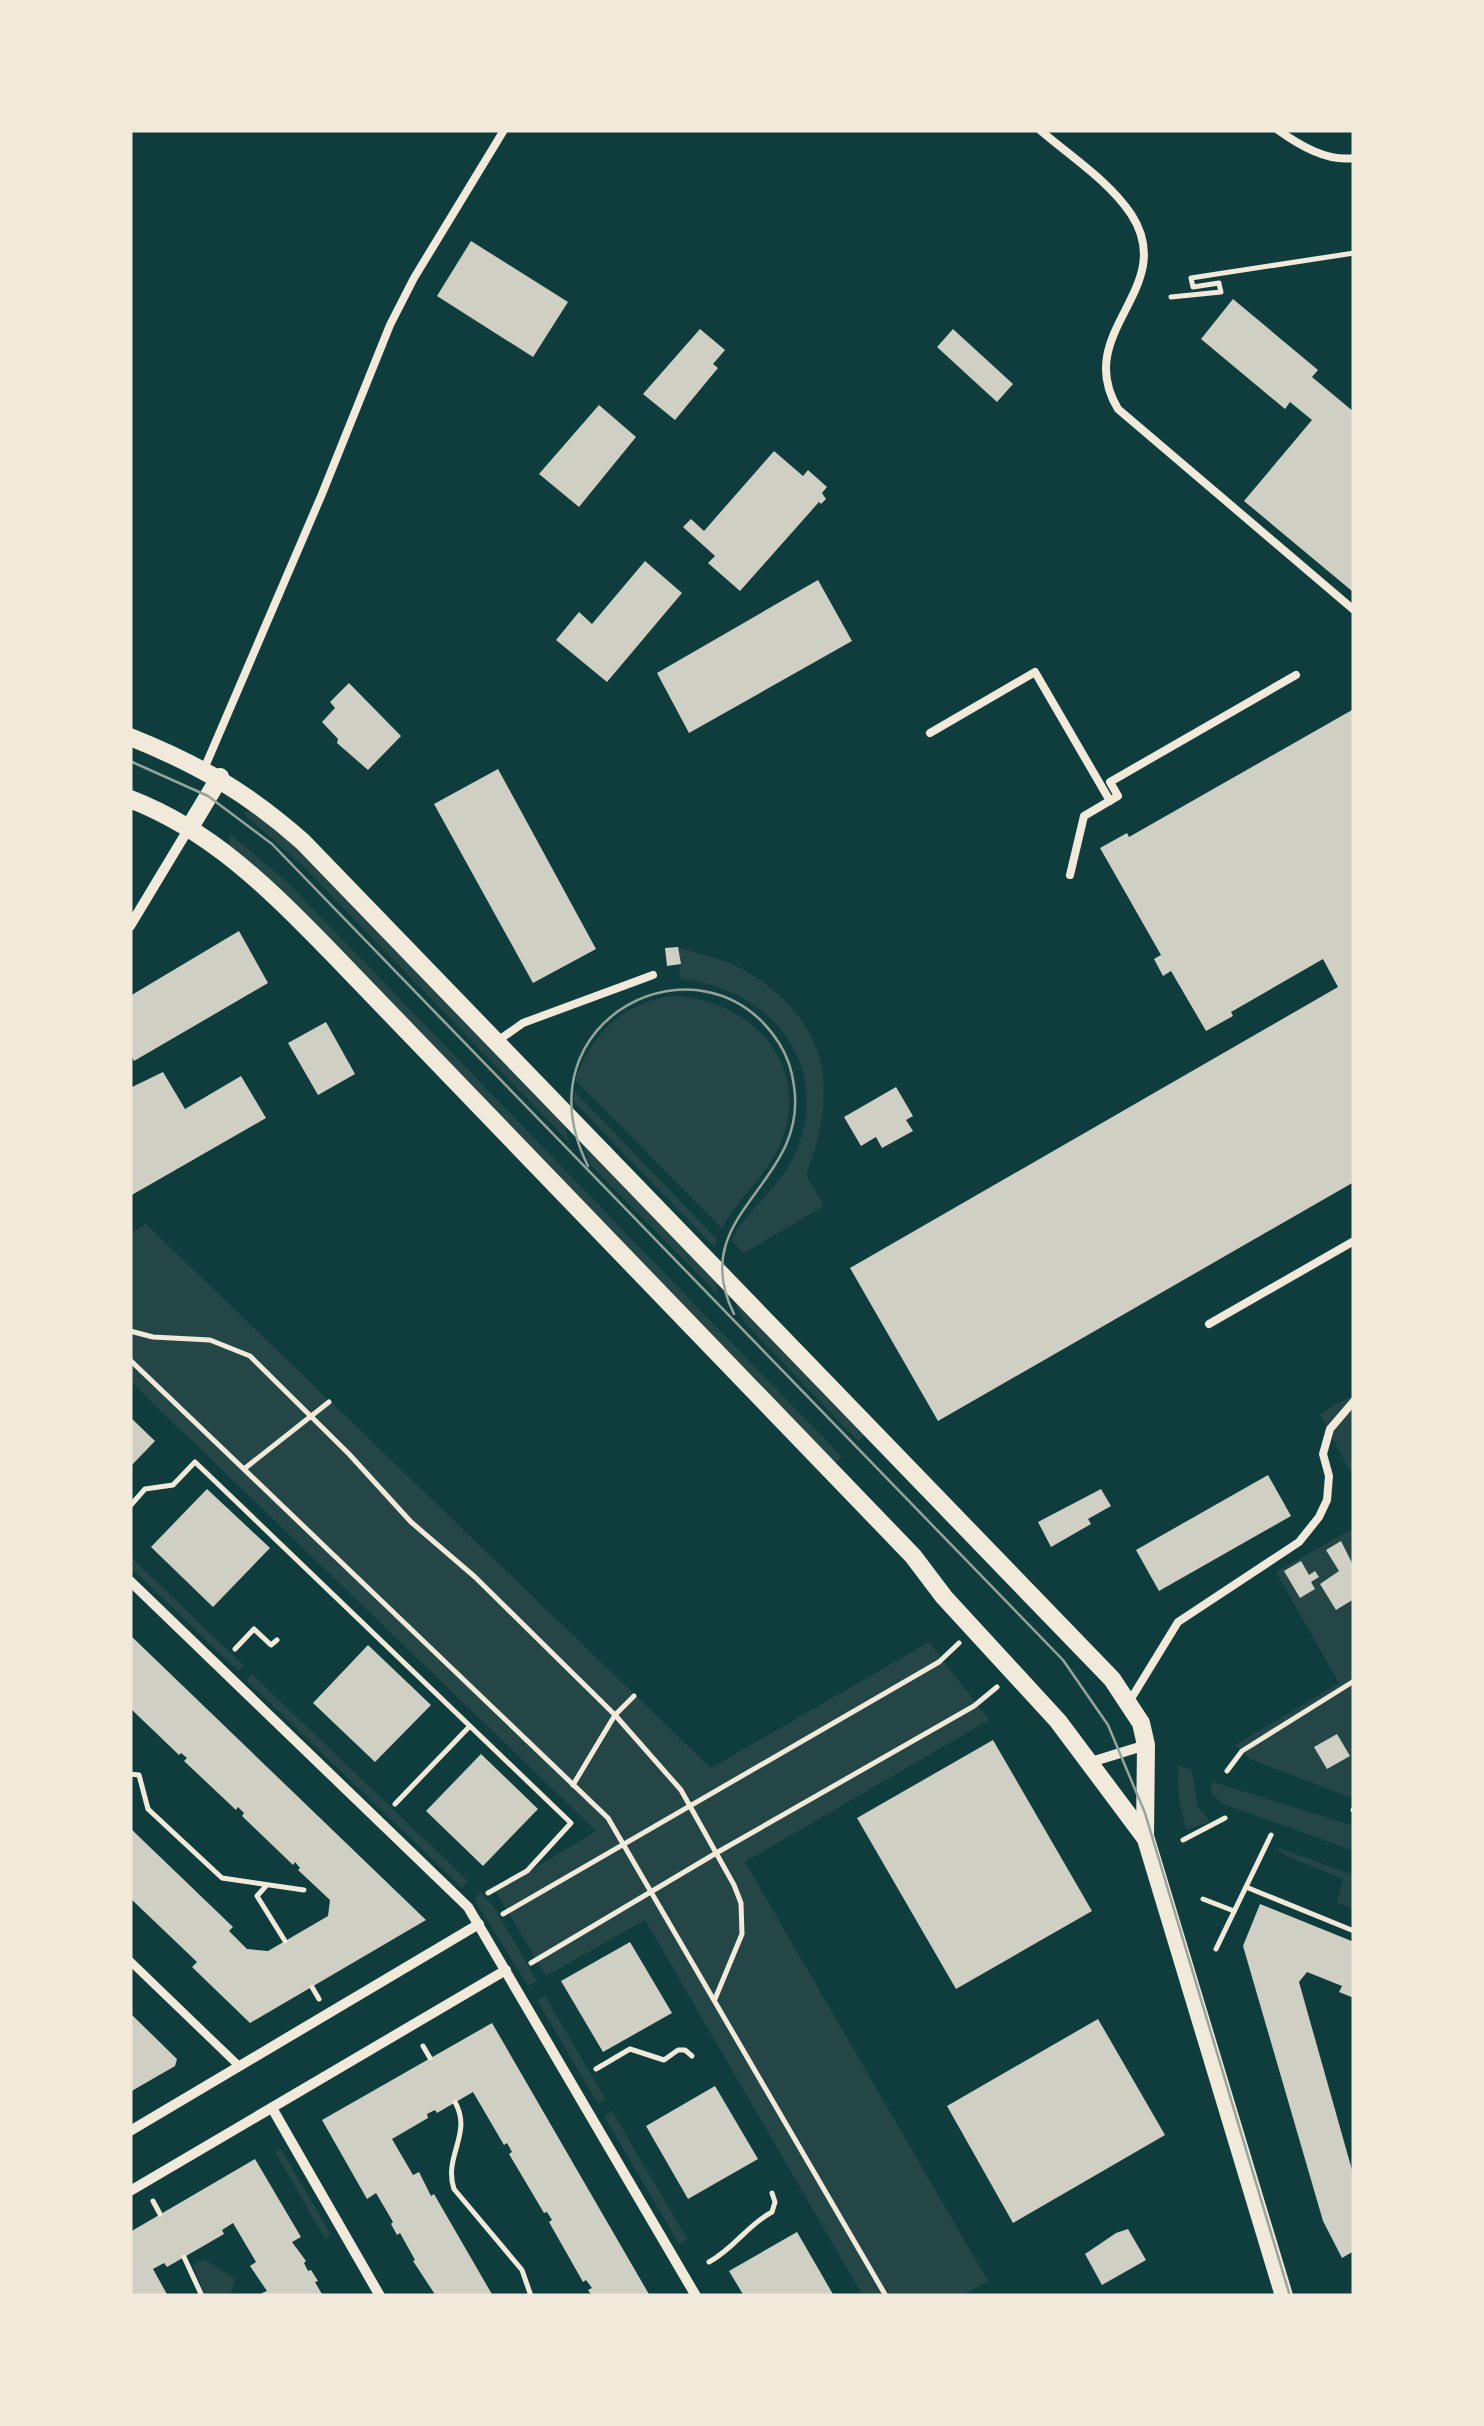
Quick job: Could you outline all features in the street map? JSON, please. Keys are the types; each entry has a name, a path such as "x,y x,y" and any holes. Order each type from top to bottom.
{"street":[{"path":"130,737 212,773 274,816 303,842 1112,1679 1140,1723 1146,1745 1145,1836 1284,2296"},
{"path":"130,926 190,827 212,773"},
{"path":"130,799 190,827 233,856 264,884 914,1556 944,1597 1091,1762 1145,1836"},
{"path":"130,1581 451,1890 479,1924 696,2296"},
{"path":"1091,1762 1146,1745"},
{"path":"130,2130 479,1924"},
{"path":"130,2191 506,1970"},
{"path":"272,2108 380,2296"}],"lane":[{"path":"212,773 390,326 414,278 504,130"},
{"path":"1040,130 1114,193 1132,216 1142,241 1143,272 1104,364 1108,391 1118,409 1354,610"},
{"path":"1278,130 1303,148 1354,158"},
{"path":"930,733 1035,672 1110,801"},
{"path":"1070,875 1084,816 1118,796 1110,782 1296,675"},
{"path":"496,1042 523,1023 653,976"},
{"path":"1209,1324 1354,1242"},
{"path":"1129,1702 1178,1622 1300,1542 1319,1517 1328,1500 1329,1476 1323,1454 1330,1429 1354,1400"},
{"path":"130,1961 239,2066"}],"path":[{"path":"1172,297 1220,292 1219,283 1193,286 1191,278 1354,253"},
{"path":"130,1331 233,1346 274,1376 411,1522 475,1577 615,1715 691,1805 734,1885 742,1934 716,1998"},
{"path":"130,1360 608,1818 886,2296"},
{"path":"244,1469 329,1402"},
{"path":"130,1506 145,1489 173,1485 195,1462 572,1823 527,1871 488,1893"},
{"path":"235,1648 254,1629 272,1646 277,1640"},
{"path":"503,1914 939,1662 959,1643"},
{"path":"1227,1770 1242,1751 1354,1681"},
{"path":"531,1963 974,1706 997,1687"},
{"path":"573,1785 615,1715 634,1696"},
{"path":"395,1804 470,1726"},
{"path":"130,1774 139,1775 148,1809 222,1878 304,1890"},
{"path":"1183,1840 1225,1818"},
{"path":"1216,1949 1272,1835"},
{"path":"243,1882 257,1896 286,1941"},
{"path":"257,1896 266,1886"},
{"path":"1246,1887 1354,1931"},
{"path":"1202,1899 1234,1912"},
{"path":"312,1986 319,1998"},
{"path":"423,2046 430,2058"},
{"path":"596,2068 630,2049 664,2060 678,2050 692,2056"},
{"path":"456,2102 462,2114 462,2128 449,2174 454,2189 522,2270 530,2296"},
{"path":"709,2262 742,2240 752,2223 772,2212 772,2193"},
{"path":"153,2201 160,2214"},
{"path":"184,2256 202,2296"}],"shaded area":[{"path":"253,810 299,849 564,1122 568,1141 301,864 243,813"},
{"path":"229,833 287,882 842,1457 834,1464 270,881 230,846"},
{"path":"678,947 737,966 772,990 810,1034 820,1059 823,1113 806,1175 824,1206 744,1253 732,1241 735,1233 786,1170 804,1127 807,1095 801,1066 788,1039 768,1016 743,998 680,979"},
{"path":"670,996 699,999 750,1023 782,1064 789,1089 788,1117 779,1147 722,1228 575,1080 590,1048 610,1024 637,1006"},
{"path":"574,1091 717,1239 715,1248 574,1102"},
{"path":"581,1139 715,1278 718,1295 590,1164"},
{"path":"146,1224 711,1768 929,1642 989,1720 745,1862 988,2281 962,2296 863,2296 645,1920 546,1976 496,1892 596,1831 130,1381 130,1233"},
{"path":"731,1295 865,1434 858,1441 744,1322"},
{"path":"1354,1394 1354,1479 1320,1414"},
{"path":"1354,1528 1354,1799 1250,1759 1235,1745 1339,1683 1276,1572"},
{"path":"130,1556 244,1666 238,1671 130,1567"},
{"path":"252,1674 468,1881 462,1888 246,1680"},
{"path":"1178,1765 1192,1770 1197,1805 1210,1822 1186,1830 1179,1798"},
{"path":"1213,1782 1354,1826 1354,1851 1221,1803 1210,1791"},
{"path":"1276,1847 1354,1875 1354,1910 1337,1902 1343,1879 1282,1854"},
{"path":"481,1892 537,1981 528,1986 474,1899"},
{"path":"545,1996 606,2100 598,2104 537,2000"},
{"path":"612,2111 687,2239 679,2244 604,2116"},
{"path":"281,2149 330,2233 326,2240 275,2152"},
{"path":"204,2259 235,2279 230,2296 205,2296 193,2265"}],"building":[{"path":"471,241 568,302 533,357 437,296"},
{"path":"1233,299 1318,370 1312,377 1354,412 1352,591 1244,501 1312,420 1290,402 1285,409 1201,339"},
{"path":"700,329 725,350 713,364 718,368 675,420 643,394"},
{"path":"953,329 1013,384 997,402 937,347"},
{"path":"599,405 636,437 579,507 539,474"},
{"path":"774,451 803,476 808,470 827,487 822,493 826,499 819,502 740,591 708,563 715,556 683,527 691,519 704,531"},
{"path":"645,561 682,593 607,682 556,640 579,612 592,624"},
{"path":"818,580 852,641 689,733 657,673"},
{"path":"349,683 401,736 368,770 337,743 338,739 322,722 335,708 330,702"},
{"path":"1352,710 1354,1182 938,1421 850,1268 1338,987 1323,959 1231,1012 1233,1016 1206,1031 1171,971 1163,976 1154,959 1161,955 1100,848 1127,833 1129,837"},
{"path":"498,769 596,949 533,983 434,804"},
{"path":"239,931 268,983 134,1061 130,1053 130,996"},
{"path":"678,947 681,964 667,966 665,948"},
{"path":"326,1022 355,1074 318,1095 288,1043"},
{"path":"163,1072 185,1109 241,1076 266,1118 130,1196 130,1088"},
{"path":"896,1087 913,1116 906,1120 913,1131 882,1148 876,1137 861,1146 844,1117"},
{"path":"130,1417 155,1441 130,1467"},
{"path":"1268,1475 1291,1516 1159,1591 1136,1550"},
{"path":"207,1489 270,1548 213,1607 151,1547"},
{"path":"1101,1489 1111,1506 1088,1519 1091,1524 1051,1547 1038,1522"},
{"path":"1341,1541 1354,1567 1354,1599 1336,1610 1320,1584 1339,1571 1326,1550"},
{"path":"1301,1561 1309,1575 1315,1571 1319,1577 1311,1582 1315,1589 1300,1598 1284,1571"},
{"path":"130,1635 426,1920 250,2023 192,1967 197,1962 130,1898 130,1828 233,1927 229,1931 247,1949 268,1951 328,1916 330,1900 298,1870 295,1862 293,1865 242,1816 244,1813 238,1807 236,1810 184,1761 187,1758 179,1755 130,1708"},
{"path":"368,1645 431,1705 375,1762 313,1703"},
{"path":"1337,1734 1350,1756 1327,1769 1314,1747"},
{"path":"993,1740 1092,1911 956,1989 857,1818"},
{"path":"481,1754 538,1809 483,1866 426,1811"},
{"path":"1260,1904 1354,1942 1354,1998 1339,1992 1342,1986 1307,1972 1299,1982 1354,2177 1354,2251 1342,2258 1323,2221 1243,1946"},
{"path":"630,1942 672,2013 603,2052 561,1981"},
{"path":"130,2013 177,2059 175,2066 130,2092"},
{"path":"1098,2019 1165,2135 1013,2223 947,2106"},
{"path":"492,2023 650,2296 592,2296 588,2290 592,2288 586,2280 583,2282 549,2222 552,2220 544,2213 509,2154 512,2152 507,2143 504,2145 473,2092 437,2113 435,2110 427,2114 428,2118 392,2139 413,2175 419,2172 431,2196 434,2194 493,2296 436,2296 376,2193 367,2199 322,2120"},
{"path":"715,2086 758,2159 688,2199 646,2126"},
{"path":"255,2159 301,2237 292,2242 318,2281 315,2282 323,2296 264,2296 262,2293 267,2291 250,2266 256,2262 233,2223 222,2230 224,2234 167,2267 164,2263 153,2269 168,2296 130,2296 130,2232"},
{"path":"1128,2229 1146,2260 1102,2285 1085,2254"},
{"path":"797,2232 834,2296 744,2296 729,2271"}],"tram line":[{"path":"130,761 208,796 272,844 1063,1660 1108,1725 1145,1813 1290,2296"},
{"path":"588,1166 572,1114 576,1068 596,1031 628,1005 666,991 707,992 746,1008 779,1043 787,1059 794,1086 794,1120 784,1149 735,1224 724,1250 723,1279 734,1314"}]}
